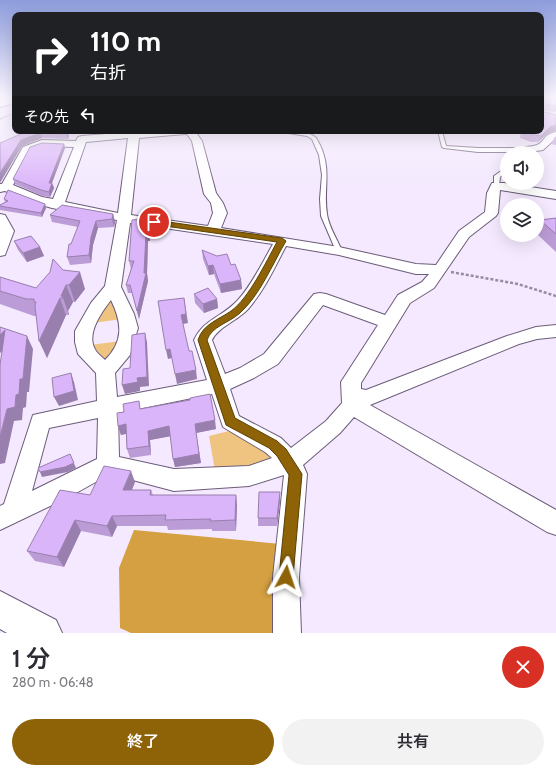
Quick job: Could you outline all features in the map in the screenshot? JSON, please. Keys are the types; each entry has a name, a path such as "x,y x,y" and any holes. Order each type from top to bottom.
{"main road":[{"path":"0,609 43,633"}],"street":[{"path":"57,204 82,139 125,134"},
{"path":"108,464 108,408 105,371 87,354 84,342 84,331 97,307 113,287 124,218 134,134"},
{"path":"192,134 197,142 210,194 217,203 220,213 213,230"},
{"path":"544,146 546,145 550,137 556,135"},
{"path":"80,144 42,143 27,149 3,188 39,200 124,218 282,241 339,251 416,269 440,270"},
{"path":"7,514 61,489 108,464 174,480 249,476 289,463 334,427 352,401 352,382 404,299 428,285 464,234 491,213 493,193 496,186 508,186 544,195 556,195"},
{"path":"0,218 7,231 0,252"},
{"path":"282,241 250,297 236,312 212,326 205,333 203,340 230,421 273,445 282,452 296,474 286,577 287,633"},
{"path":"105,371 121,355 129,328 126,314 113,287"},
{"path":"7,514 40,421 218,385 247,373 271,359 320,298 390,323"},
{"path":"352,401 367,398 513,340 536,333 556,331"},
{"path":"352,401 556,524"}],"lane":[{"path":"308,134 314,138 322,155 325,175 324,216 339,251"},
{"path":"441,134 444,147 500,151"},
{"path":"496,186 497,176 500,174"}],"path":[{"path":"440,270 545,291 556,296"}],"shaded area":[{"path":"110,298 122,319 93,323"},
{"path":"121,341 109,357 102,359 90,345"},
{"path":"233,430 270,448 271,461 237,469 215,471 209,436"},
{"path":"134,530 281,544 282,633 131,633 120,628 119,568"}],"building":[{"path":"544,128 549,128 544,133"},
{"path":"21,134 37,134 21,140 0,173 0,143"},
{"path":"531,134 543,134 541,136"},
{"path":"42,143 64,144 49,183 52,183 49,192 13,179 30,147"},
{"path":"8,190 45,204 41,213 0,206 8,201 4,199"},
{"path":"62,205 113,214 112,219 96,221 91,237 89,255 67,257 69,244 71,244 80,221 50,215"},
{"path":"556,218 556,234 544,224 544,220"},
{"path":"132,220 149,220 148,233 146,234 144,273 146,273 137,311 130,285 126,285 134,261 129,261"},
{"path":"31,236 40,247 23,253 14,241"},
{"path":"202,250 217,256 227,254 231,265 235,264 241,280 220,284 213,265 208,266"},
{"path":"53,259 63,270 80,272 69,285 66,285 61,296 63,298 60,298 39,341 35,306 36,302 34,302 34,299 26,299 0,291 0,277 36,288 50,272"},
{"path":"208,288 217,299 203,304 194,294"},
{"path":"184,298 186,314 181,315 189,351 192,351 196,370 175,374 170,349 166,350 158,301"},
{"path":"0,327 27,336 23,379 20,379 19,394 16,395 15,407 7,409 0,437 0,365 5,330 0,335"},
{"path":"145,333 147,377 137,378 138,382 122,385 123,369 130,368 132,335"},
{"path":"71,373 74,391 54,397 52,378"},
{"path":"210,394 215,420 195,424 199,454 173,459 169,426 148,431 149,446 127,449 126,424 118,426 117,413 124,412 123,404 139,401 140,409 190,400 190,398"},
{"path":"70,454 74,463 65,467 40,472 38,468"},
{"path":"104,466 131,471 123,490 151,490 150,495 236,495 235,520 165,520 166,515 112,516 107,526 75,520 57,557 27,551 60,490 90,495"},
{"path":"259,492 280,492 277,518 258,518"}],"route":[{"path":"154,222 282,241 250,297 236,312 212,326 205,333 203,340 230,421 273,445 282,452 296,474 290,522 286,577"}]}
